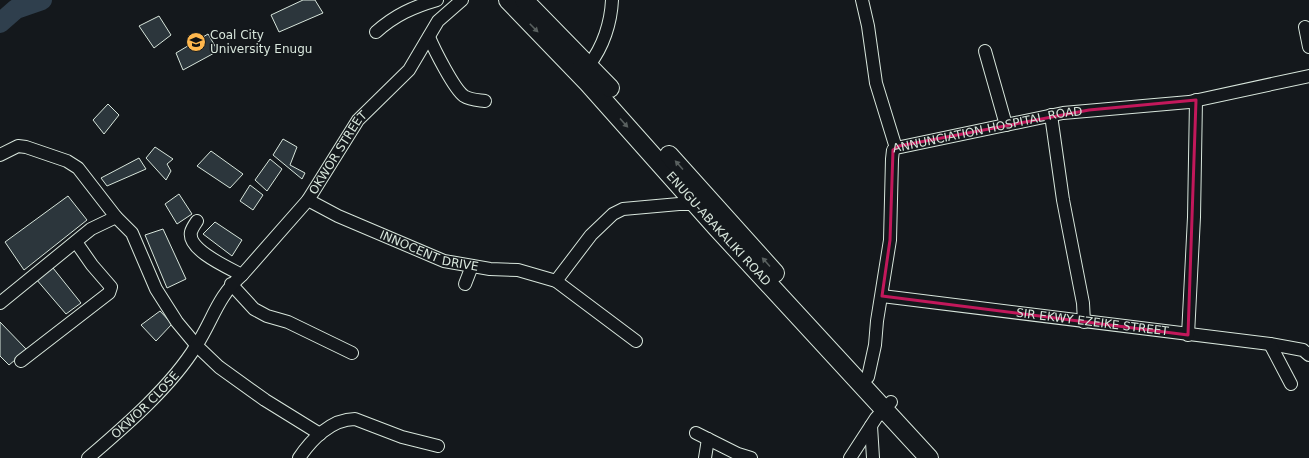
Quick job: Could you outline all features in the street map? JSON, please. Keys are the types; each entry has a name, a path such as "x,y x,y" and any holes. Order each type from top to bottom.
{"highway":[{"name":"ENUGU-ABAKALIKI ROAD","path":"508,0 704,203 868,377 930,458"},
{"name":"ENUGU-ABAKALIKI ROAD","path":"524,0 589,65 704,203 717,228 941,458"}],"street":[{"path":"376,32 392,18 405,10 437,0"},
{"name":"OKWOR STREET","path":"214,309 231,284 242,275 308,200 358,120 409,70 438,21 462,0"},
{"path":"589,65 599,52 609,22 612,0"},
{"path":"862,0 868,26 876,83 896,148"},
{"path":"1305,27 1309,47"},
{"path":"429,37 434,49 463,96 475,100 485,101"},
{"path":"985,51 1006,125"},
{"name":"ANNUNCIATION HOSPITAL ROAD","path":"868,377 875,345 877,321 890,240 893,150 896,148 1051,115 1089,110 1157,106 1196,100 1309,76"},
{"path":"1188,334 1194,217 1196,100"},
{"path":"1051,115 1063,200 1082,303 1084,322"},
{"path":"0,155 18,146 38,150 67,161 78,168 116,217 132,232 156,289 177,322 197,346 219,367 264,400 320,434"},
{"name":"INNOCENT DRIVE","path":"308,200 338,216 410,248 444,261 472,266 518,270 556,281"},
{"path":"636,341 556,281 591,235 613,214 623,209 704,203"},
{"path":"0,303 91,229 116,217"},
{"path":"197,221 190,233 192,242 210,258 242,275"},
{"path":"21,361 109,293 110,287 76,242"},
{"path":"465,284 472,266"},
{"path":"231,284 254,309 267,316 288,322 352,354"},
{"name":"SIR EKWY EZEIKE STREET","path":"882,296 1270,344 1306,353"},
{"name":"OKWOR CLOSE","path":"88,458 160,390 197,346 214,309"},
{"path":"1270,344 1291,384"},
{"path":"850,458 871,426 888,405"},
{"path":"299,458 320,434 330,427 347,419 355,418 402,438 438,446"},
{"path":"871,426 873,458"},
{"path":"696,433 738,454 751,458"},
{"path":"705,458 708,439"}],"highlighted area":[{"path":"1196,100 1188,335 882,296 890,240 893,150 899,146 1089,110"}],"building":[{"path":"303,0 315,0 323,13 279,32 271,15"},
{"path":"159,16 171,35 154,48 139,26"},
{"path":"208,34 218,51 183,70 176,53"},
{"path":"108,104 119,115 104,134 93,120"},
{"path":"283,139 297,147 290,165 305,173 302,179 273,155"},
{"path":"155,147 173,159 167,164 171,171 166,180 146,158"},
{"path":"211,151 243,174 230,188 197,166"},
{"path":"139,158 146,169 107,186 101,178"},
{"path":"270,159 282,169 267,191 255,180"},
{"path":"250,185 263,195 253,210 240,201"},
{"path":"179,194 192,214 177,224 165,204"},
{"path":"68,196 87,220 24,270 5,242"},
{"path":"215,222 242,240 232,256 203,234"},
{"path":"163,229 186,279 167,288 145,235"},
{"path":"53,268 81,303 66,314 36,279"},
{"path":"160,311 172,324 156,341 141,325"},
{"path":"0,322 27,350 9,365 0,356"}],"waterway":[{"path":"0,23 16,9 42,0"}],"place":[{"name":"Coal City University Enugu","path":"196,42"}]}
